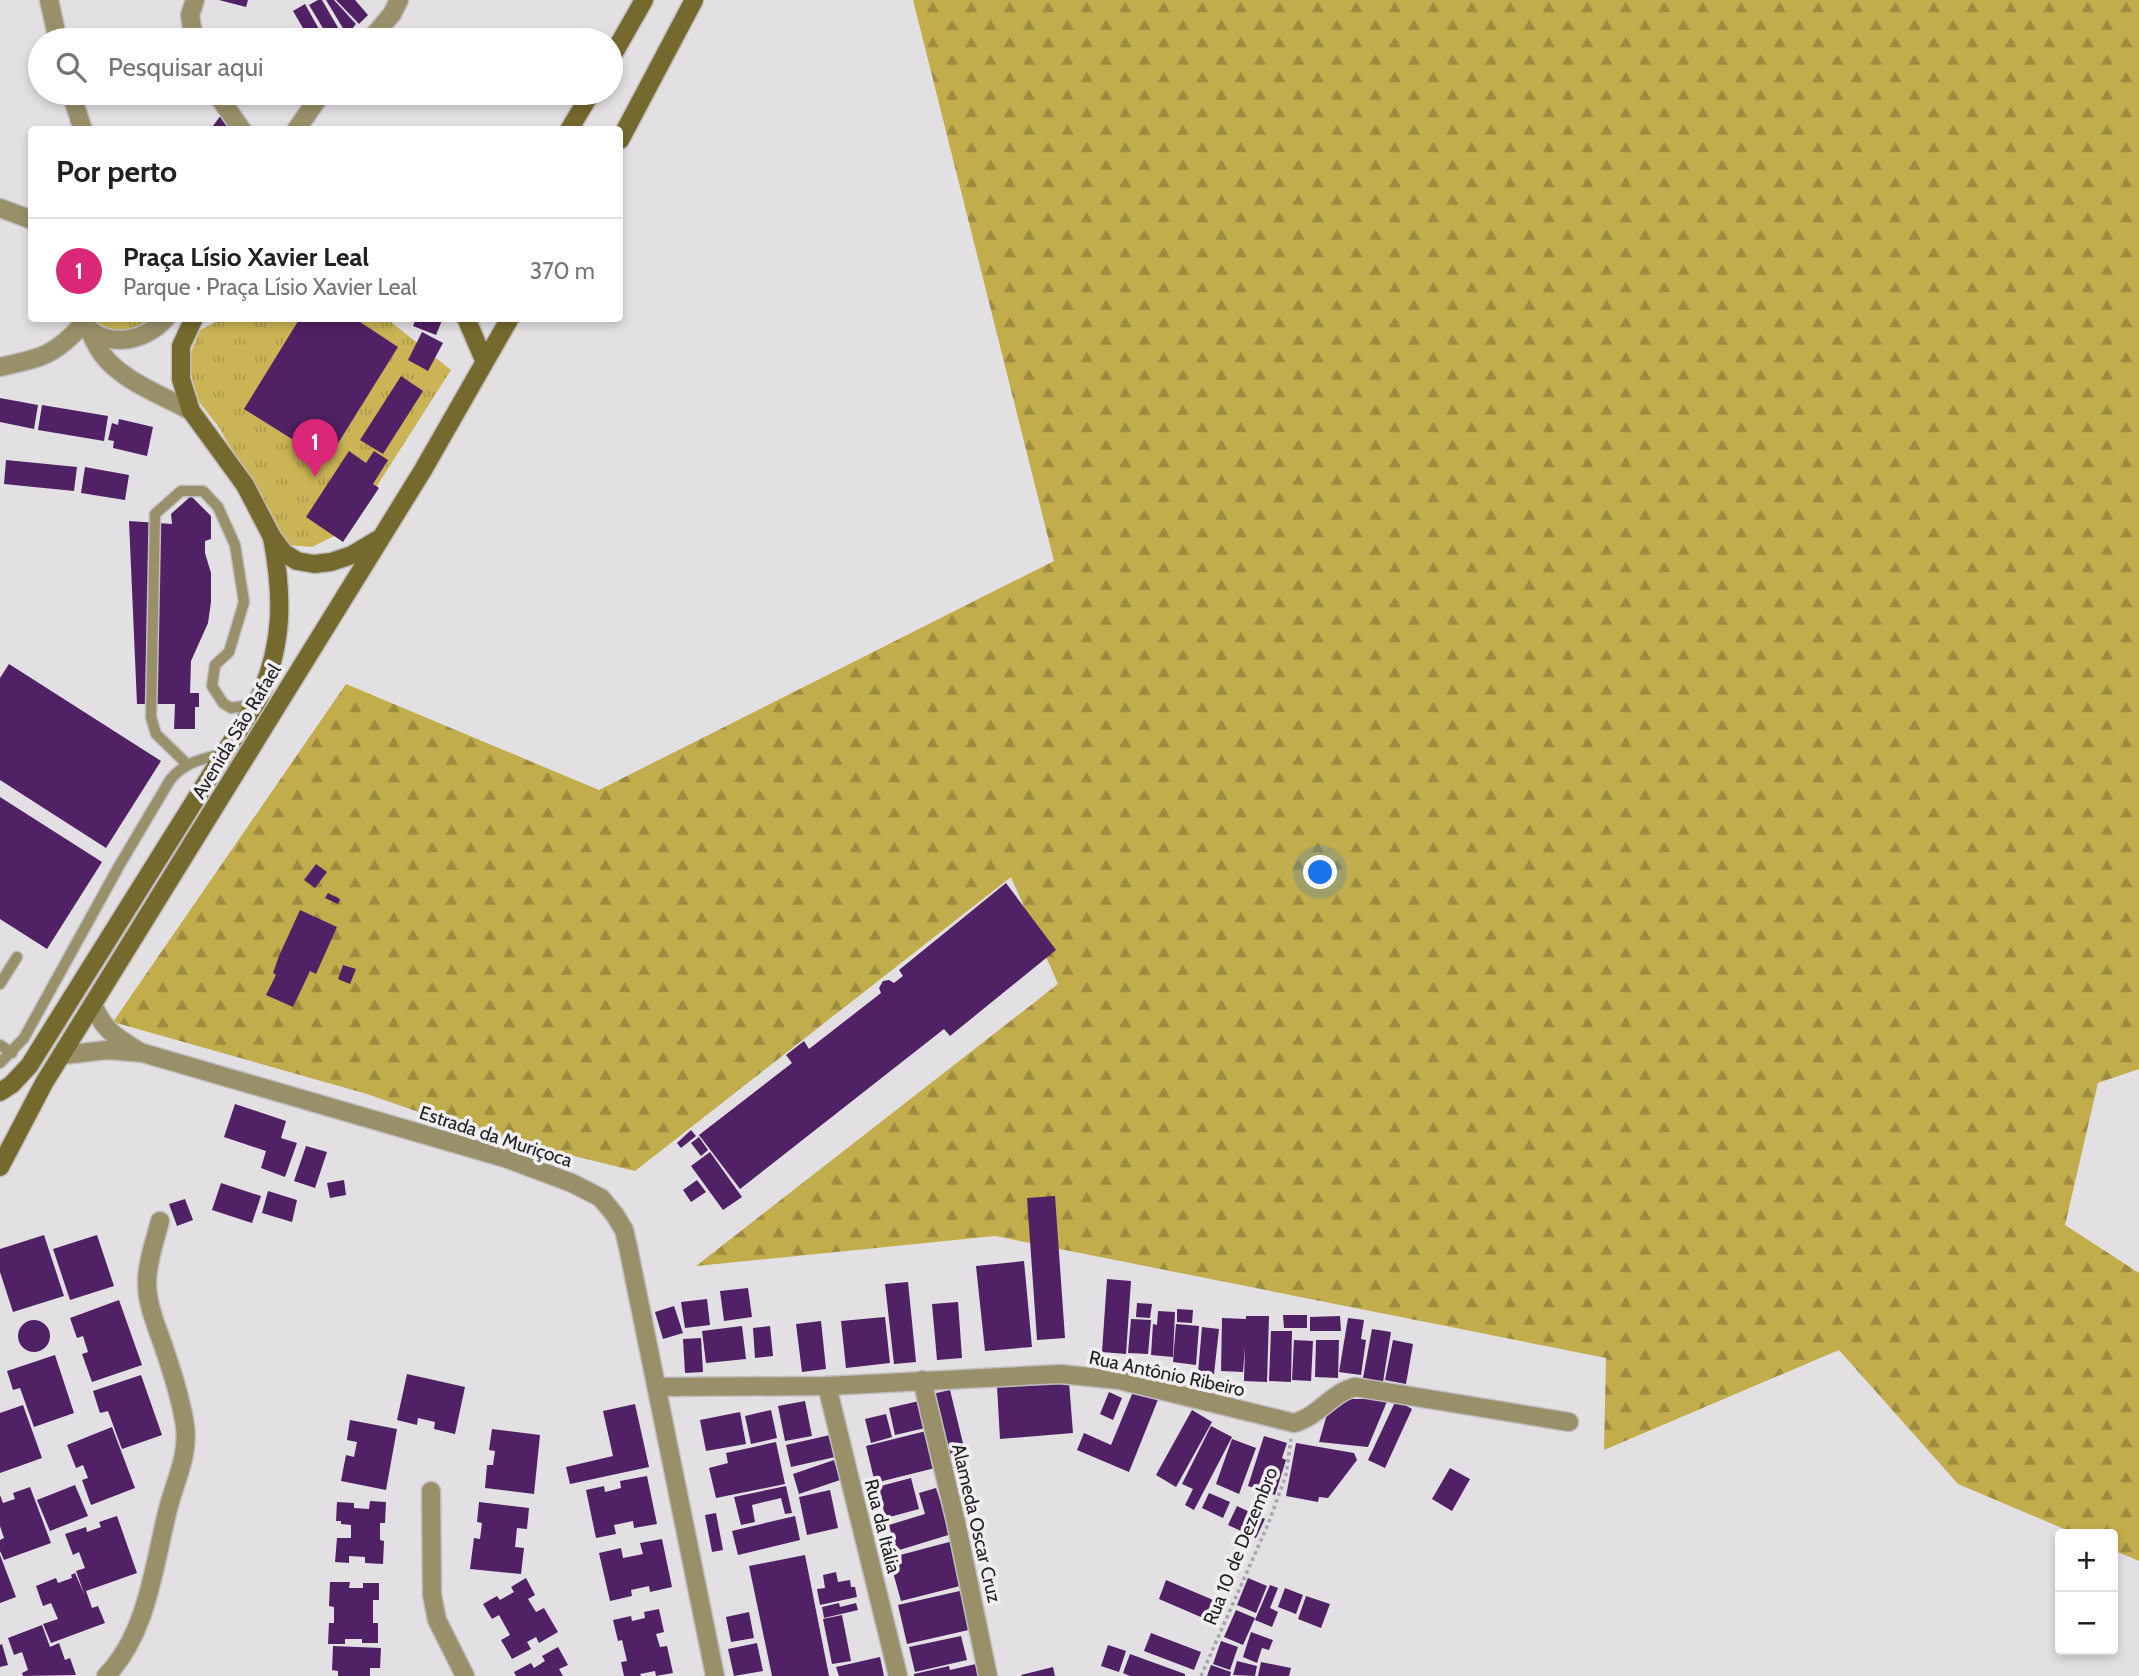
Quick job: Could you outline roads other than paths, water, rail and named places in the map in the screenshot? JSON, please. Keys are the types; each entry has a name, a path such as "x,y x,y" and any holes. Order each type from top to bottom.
{"main road":[{"path":"623,36 643,0"},
{"path":"623,134 694,0"},
{"path":"571,126 584,105"},
{"path":"192,322 181,346 181,379 191,411 245,485 272,537 284,553 297,561 314,564 331,562 352,555 380,538"},
{"path":"468,322 484,360"},
{"name":"Avenida São Rafael","path":"0,1167 44,1083 423,470 508,322"},
{"name":"Avenida São Rafael","path":"0,1092 11,1085 29,1066 225,753 270,674 279,626 278,570 272,537"}],"street":[{"path":"49,0 55,28"},
{"path":"192,28 190,15 195,0"},
{"path":"380,28 399,0"},
{"path":"75,105 82,126"},
{"path":"224,105 239,126"},
{"path":"299,126 314,105"},
{"path":"0,208 28,218"},
{"path":"83,324 101,337 116,341 130,340 151,332 162,322"},
{"path":"0,367 51,354 83,324"},
{"path":"83,324 100,352 113,366 126,376 191,411"},
{"name":"Estrada da Muriçoca","path":"93,1005 109,1033 143,1054"},
{"name":"Estrada da Muriçoca","path":"63,1055 107,1050 143,1054 505,1158 572,1183 601,1198 624,1230 715,1676"},
{"path":"106,1676 125,1650 143,1613 186,1442 176,1384 148,1298 148,1269 160,1221"},
{"name":"Rua Antônio Ribeiro","path":"657,1387 827,1386 1079,1375 1119,1380 1294,1423 1303,1420 1341,1390 1355,1387 1569,1422"},
{"name":"Alameda Oscar Cruz","path":"922,1380 959,1535 988,1676"},
{"name":"Rua da Itália","path":"827,1386 898,1676"},
{"path":"431,1491 432,1594 438,1620 465,1676"}],"lane":[{"path":"187,764 156,734 151,717 155,514 181,491 203,491 218,507 235,545 244,603 229,652 215,665 212,686 223,703 231,708 255,704"},
{"path":"0,1063 24,1038 170,780 187,764 225,753"},
{"path":"0,984 17,957"},
{"path":"0,1045 12,1053"}],"place":[{"name":"Praça Lísio Xavier Leal","path":"315,477"}]}
